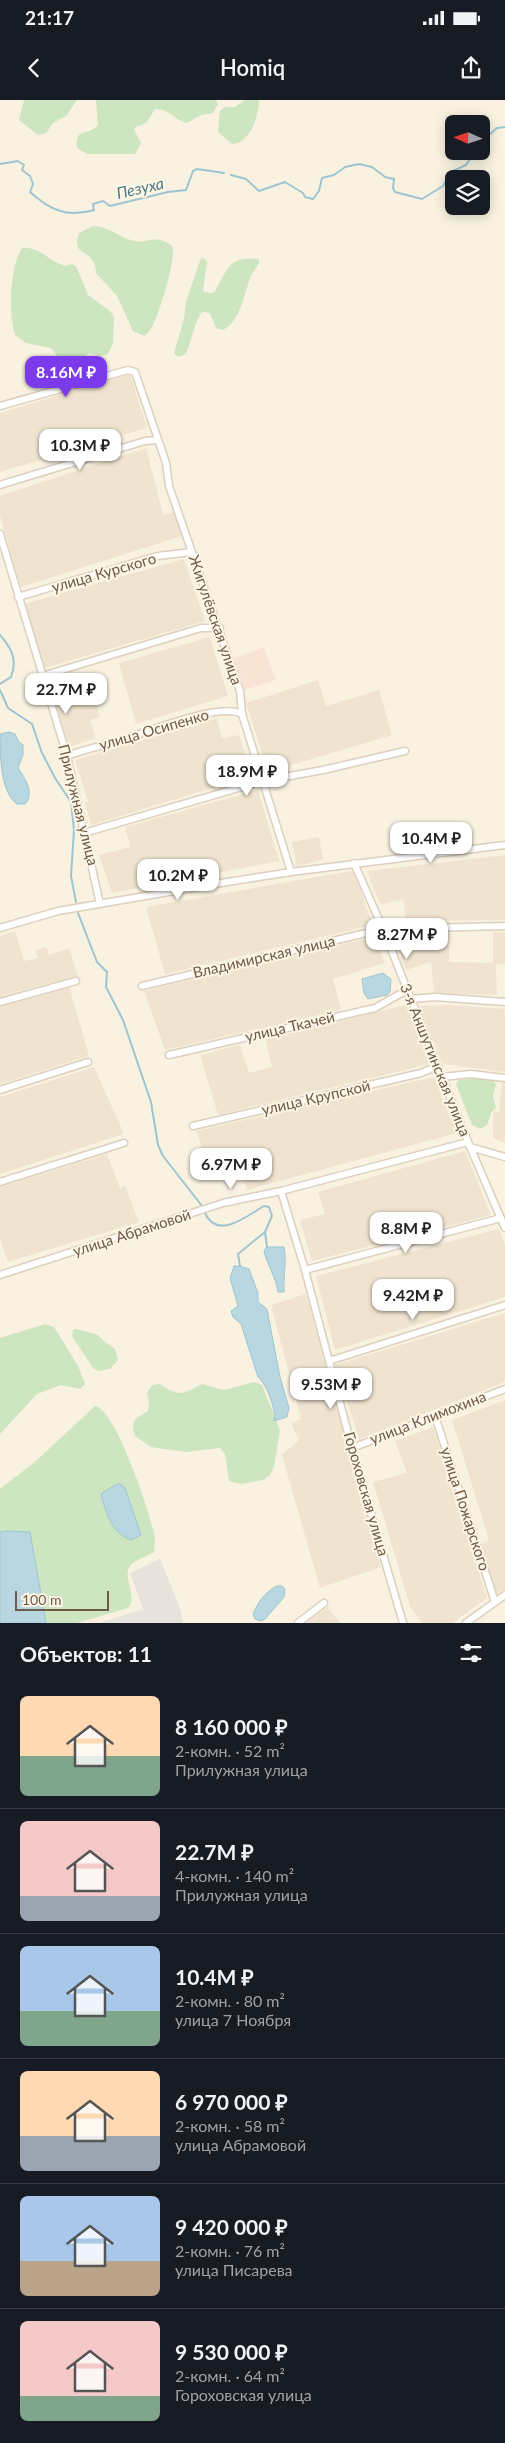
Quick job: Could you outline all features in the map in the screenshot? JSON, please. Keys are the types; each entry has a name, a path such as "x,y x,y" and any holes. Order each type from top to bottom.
{"street":[{"name":"Жигулёвская улица","path":"0,406 133,370 150,411 157,440 166,462 169,486 191,552 220,628 240,691 242,714 291,872"},
{"path":"0,485 145,441 157,440"},
{"name":"Прилужная улица","path":"0,534 67,756 100,904"},
{"name":"улица Курского","path":"18,598 158,556 191,552"},
{"path":"42,676 201,628 220,628"},
{"name":"улица Осипенко","path":"67,756 92,747 112,743 149,729 222,711 237,711 242,714"},
{"path":"84,833 262,781 323,770 405,751"},
{"path":"0,928 58,911 291,872 505,845"},
{"name":"3-я Аншутинская улица","path":"354,863 383,928 406,990 505,1228"},
{"name":"Владимирская улица","path":"142,986 383,928 505,926"},
{"path":"0,1002 76,981"},
{"name":"улица Ткачей","path":"169,1055 375,1008 406,990"},
{"path":"410,999 435,997 505,1002"},
{"path":"0,1090 88,1062"},
{"name":"улица Крупской","path":"193,1126 421,1073 438,1066"},
{"path":"442,1077 471,1074 505,1078"},
{"path":"0,1182 124,1143"},
{"path":"469,1144 505,1157"},
{"name":"улица Абрамовой","path":"0,1275 223,1203 281,1191 469,1144"},
{"name":"Гороховская улица","path":"281,1191 305,1270 352,1448 403,1623"},
{"path":"305,1270 501,1218"},
{"path":"328,1361 505,1305"},
{"name":"улица Климохина","path":"352,1448 505,1389"},
{"name":"улица Пожарского","path":"435,1416 494,1602"},
{"path":"466,1623 505,1595"},
{"path":"298,1623 324,1603"}],"shaded area":[{"path":"130,374 147,428 0,472 0,413"},
{"path":"146,448 163,515 174,512 182,536 21,587 0,516 0,496"},
{"path":"184,559 205,621 45,668 24,604"},
{"path":"210,637 228,696 136,724 119,663"},
{"path":"264,647 276,680 245,690 234,658"},
{"path":"88,673 100,717 90,720 96,738 69,747 50,684"},
{"path":"318,680 326,706 379,690 392,735 268,772 246,703"},
{"path":"217,718 222,738 239,735 252,776 91,825 85,803 88,801 75,760"},
{"path":"258,790 279,861 112,893 99,855 130,847 125,827"},
{"path":"319,837 323,860 297,866 292,842"},
{"path":"505,855 505,920 406,921 404,900 380,904 367,871"},
{"path":"351,871 354,873 373,925 165,974 146,907"},
{"path":"15,931 24,961 38,958 36,950 46,947 49,955 69,948 78,976 0,996 0,936"},
{"path":"493,932 505,932 505,964 496,964 497,995 434,993 431,962 406,970 394,935 449,933 449,962 493,963"},
{"path":"374,937 385,963 333,979 341,1010 165,1050 144,991"},
{"path":"69,986 89,1056 0,1084 0,1006"},
{"path":"406,1005 430,1064 218,1115 200,1055 240,1045 249,1073 272,1067 266,1039"},
{"path":"449,1005 505,1009 505,1072 443,1064 419,1006"},
{"path":"94,1067 124,1134 0,1174 0,1097"},
{"path":"434,1077 457,1133 247,1190 240,1169 213,1177 196,1131"},
{"path":"502,1081 505,1082 505,1143 493,1138 493,1112 499,1112"},
{"path":"465,1151 491,1215 312,1261 300,1220 325,1214 318,1192"},
{"path":"107,1154 120,1188 125,1186 139,1222 8,1262 0,1239 0,1187"},
{"path":"499,1229 505,1244 505,1297 335,1350 316,1276"},
{"path":"306,1294 381,1567 320,1588 282,1455 299,1440 291,1423 301,1419 271,1305"},
{"path":"505,1313 505,1382 359,1439 335,1365"},
{"path":"505,1400 505,1589 497,1594 479,1545 489,1540 452,1420"},
{"path":"433,1427 487,1598 452,1623 422,1623 410,1606 373,1482 407,1473 395,1441"},
{"path":"160,1559 180,1608 183,1623 100,1623 143,1609 130,1573"},
{"path":"327,1607 340,1623 306,1623"}],"green space":[{"path":"24,100 77,100 66,116 53,123 46,133 38,135 19,120"},
{"path":"96,100 216,100 218,104 213,113 201,115 187,123 164,110 155,109 147,122 136,127 134,130 141,143 135,154 87,154 77,148 77,141 80,134 94,129 98,125"},
{"path":"245,100 259,100 255,121 244,139 232,144 218,132 220,111 225,107 235,107"},
{"path":"93,226 104,228 134,241 156,239 172,246 172,262 163,299 152,327 144,336 133,331 117,296 96,273 93,261 78,248 77,240 79,233"},
{"path":"22,248 34,249 66,266 71,264 76,266 88,295 110,311 114,317 113,344 107,355 101,356 89,353 76,366 71,367 60,360 51,348 26,343 15,335 11,315 11,290 15,266"},
{"path":"201,258 206,260 207,263 203,290 204,292 212,293 226,271 234,263 240,260 259,259 259,263 251,276 238,313 229,326 223,330 216,328 210,313 202,312 197,320 186,354 178,357 174,353 184,319 186,302"},
{"path":"477,1078 493,1080 496,1085 493,1096 496,1108 492,1111 487,1125 480,1129 472,1125 456,1084 459,1080"},
{"path":"45,1324 54,1327 78,1366 85,1384 80,1389 61,1385 37,1394 0,1434 0,1338"},
{"path":"77,1329 98,1335 115,1349 118,1360 110,1369 98,1371 93,1368 72,1336 73,1330"},
{"path":"254,1382 262,1385 280,1430 274,1467 270,1475 263,1480 241,1484 229,1481 225,1454 220,1448 186,1452 151,1447 135,1436 133,1423 148,1411 149,1401 147,1393 152,1385 160,1384 176,1393 181,1393 202,1384 224,1390"},
{"path":"95,1406 103,1411 113,1424 132,1466 153,1528 154,1552 133,1563 129,1568 128,1579 132,1597 128,1608 77,1623 46,1623 30,1532 0,1532 0,1489 36,1461"}],"water":[{"path":"9,732 15,734 18,741 23,745 23,755 18,768 29,790 28,800 25,804 17,804 11,798 4,782 0,734"},
{"path":"383,973 391,979 390,992 387,995 368,999 364,993 362,979"},
{"path":"267,1247 284,1247 284,1292 278,1292 264,1251"},
{"path":"234,1266 249,1269 258,1293 258,1302 267,1309 280,1377 289,1408 287,1417 274,1421 275,1416 270,1398 258,1377 241,1324 233,1317 231,1311 238,1306 230,1278"},
{"path":"119,1483 125,1488 141,1535 131,1540 114,1528 101,1497 102,1493"},
{"path":"0,1532 30,1532 46,1623 0,1623"},
{"path":"277,1586 282,1586 285,1589 284,1597 265,1619 261,1621 255,1619 253,1614 260,1601 269,1591"}],"waterway":[{"name":"Пезуха","path":"490,134 497,128 505,127"},
{"name":"Пезуха","path":"231,175 246,179 259,191 285,182 303,193 305,197 313,199 319,191 322,178 334,175 345,167 359,164 372,167 385,177 394,179 393,188 395,192 422,199 443,186 451,172 466,165 469,160"},
{"name":"Пезуха","path":"0,164 18,161 24,165 22,170 30,176 33,184 30,192 52,208 67,213 94,210 93,204 103,201 110,206 168,192 186,190 193,171 197,169 224,173"},
{"path":"0,635 10,649 14,665 11,677 0,684"},
{"path":"0,690 8,708 32,724 42,753 55,778 71,802 74,830 71,876 76,902"},
{"path":"78,913 97,962 107,972 106,987 123,1020 151,1102 158,1145 163,1156 202,1206"},
{"path":"205,1213 217,1225 225,1225 242,1220 264,1206 269,1207 272,1216 265,1232 267,1247"},
{"path":"240,1266 238,1254 265,1232"}]}
